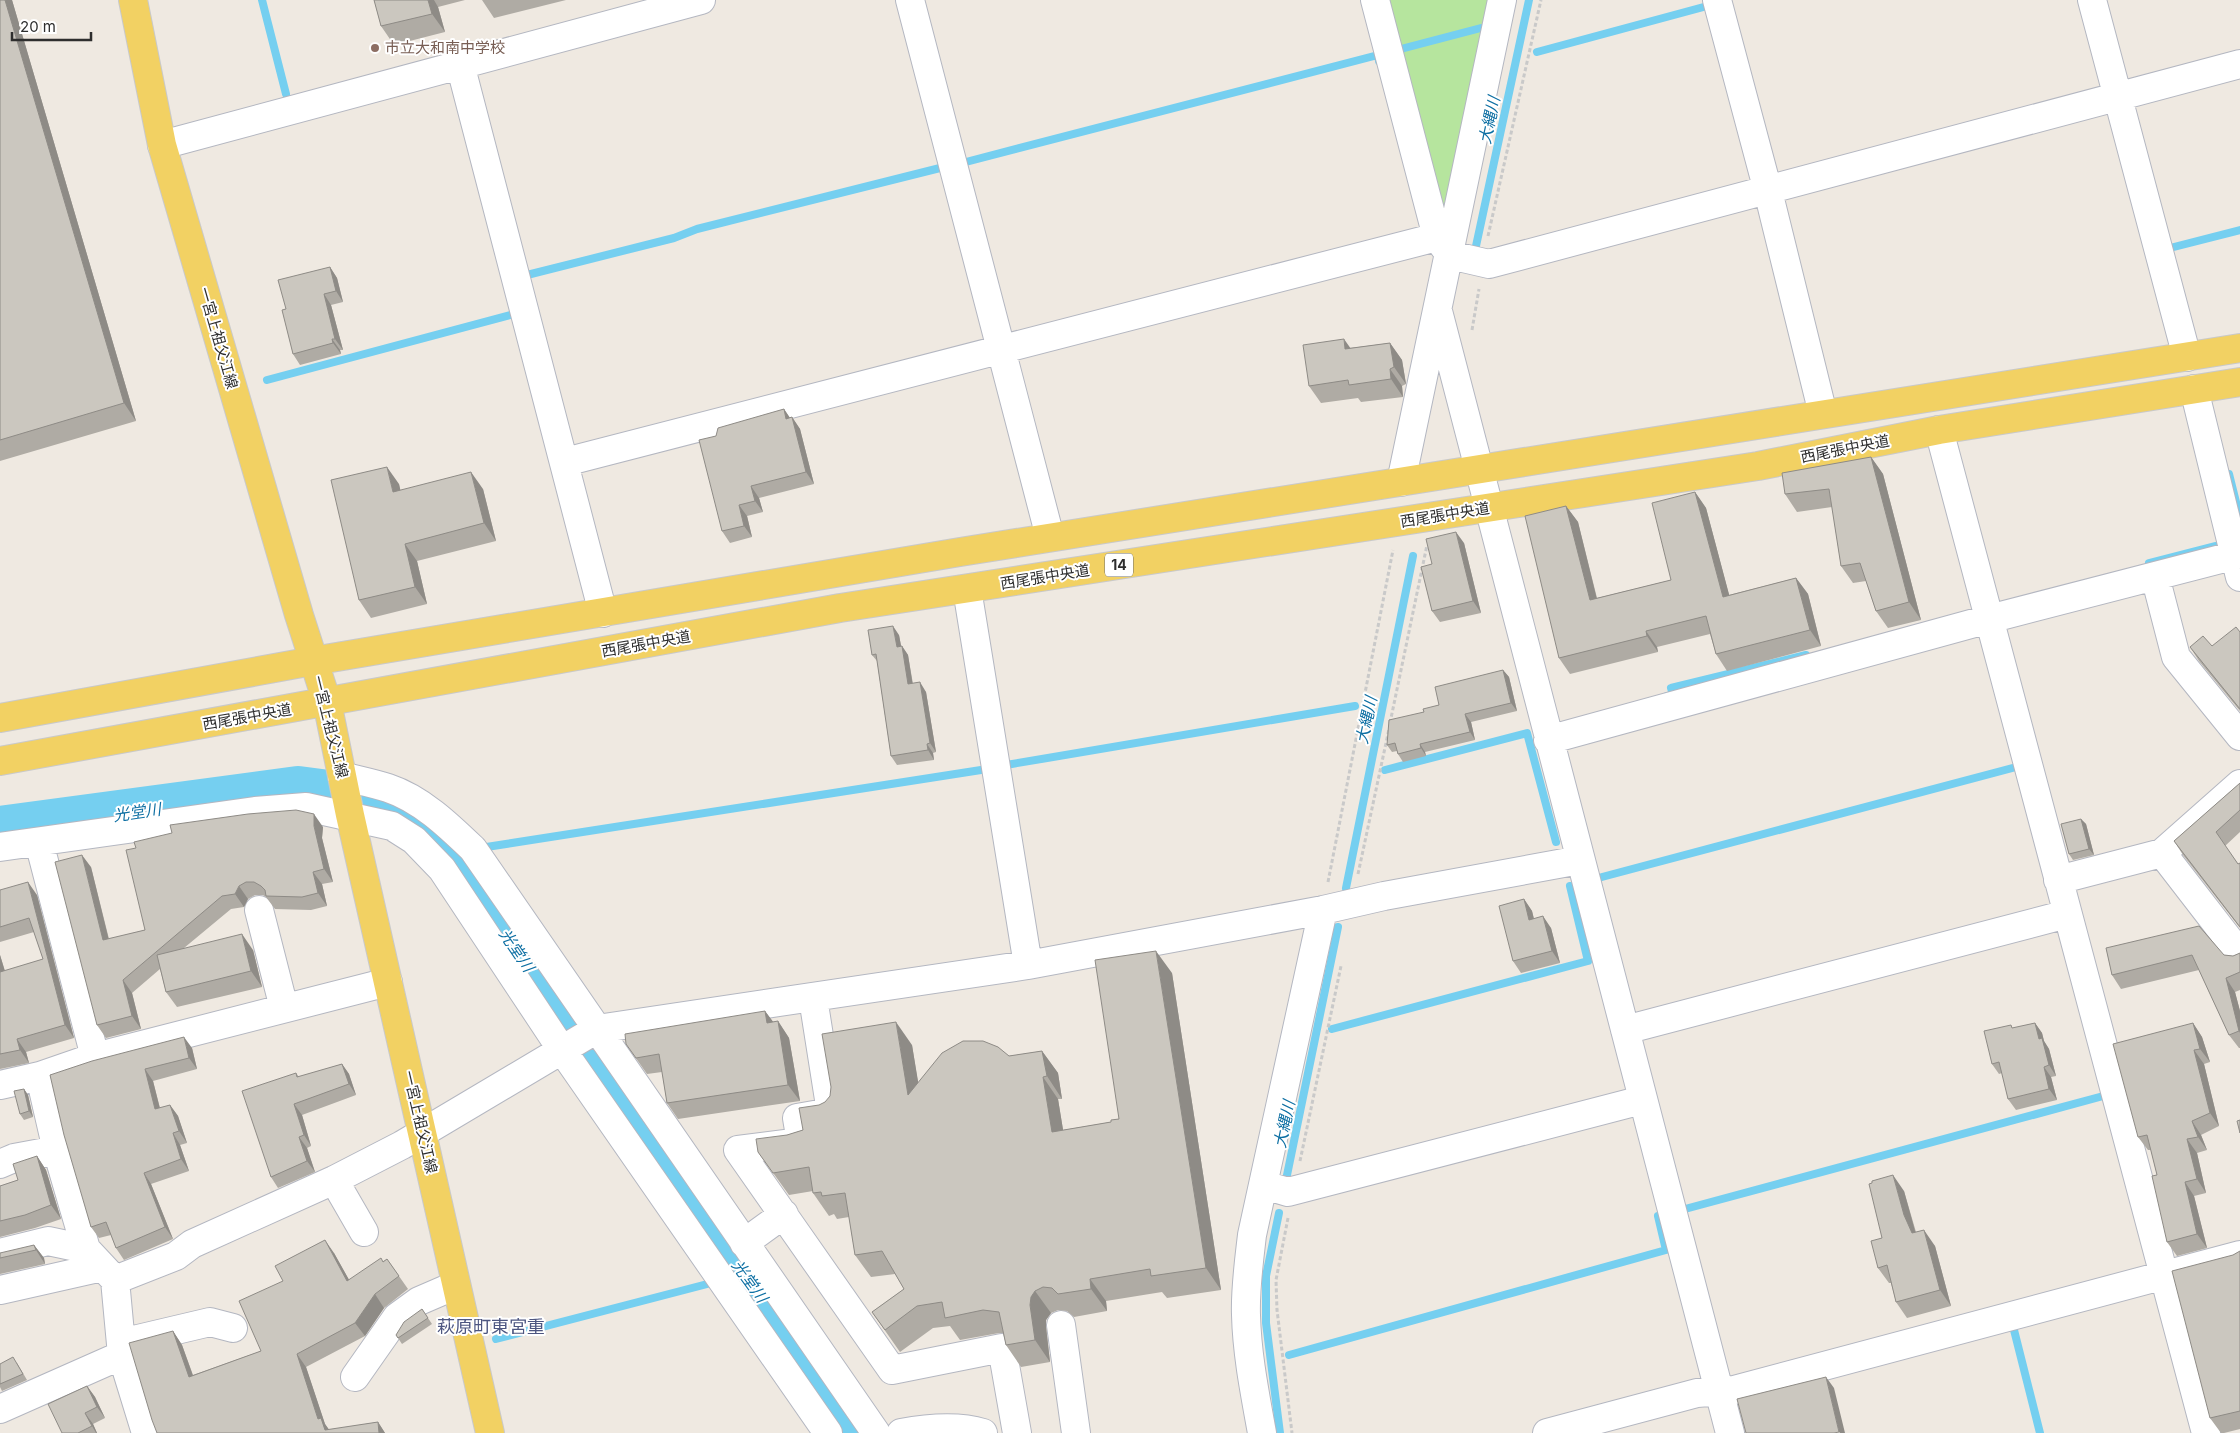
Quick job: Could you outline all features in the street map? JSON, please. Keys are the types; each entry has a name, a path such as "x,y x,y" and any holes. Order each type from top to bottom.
{"main road":[{"name":"一宮上祖父江線","path":"133,0 162,144 313,661 327,702 346,796 490,1433"},
{"path":"0,718 313,661 1050,537 2240,348"},
{"name":"西尾張中央道","path":"0,761 840,608 1758,466 1939,430 2240,382"}],"street":[{"path":"162,144 701,0"},
{"path":"910,0 1050,537"},
{"path":"1374,0 1443,246"},
{"path":"1401,482 1438,311 1443,246 1502,0"},
{"path":"1718,0 1768,191 1823,414"},
{"path":"2092,0 2187,357"},
{"path":"460,64 603,612"},
{"path":"565,462 1001,350 1443,246 1489,264 2240,64"},
{"path":"1438,311 1480,468 1548,740 1730,1433"},
{"path":"1548,740 1989,618 2155,576 2239,562 2194,389"},
{"path":"1939,430 2206,1433"},
{"path":"2155,576 2176,657 2240,736"},
{"path":"967,589 1028,965"},
{"path":"2058,880 2162,854 2240,784"},
{"path":"0,847 255,811 306,807 346,796 389,788 411,798 451,827 473,848 594,1031 876,1433"},
{"path":"346,796 414,840 442,869 828,1433"},
{"path":"39,842 95,1057"},
{"path":"2162,854 2240,954"},
{"path":"0,1290 101,1265 176,1256 192,1244 334,1180 422,1133 594,1031 1028,965 1580,860"},
{"path":"259,910 284,1008"},
{"path":"1262,1433 1250,1361 1246,1314 1252,1235 1323,910"},
{"path":"1624,1030 2067,914"},
{"path":"0,1085 40,1076 95,1057 388,982"},
{"path":"813,998 831,1112 797,1118 801,1142 738,1150 892,1370 1002,1348 1017,1433"},
{"path":"40,1076 56,1150 101,1265 146,1433"},
{"path":"1264,1185 1288,1192 1294,1191 1642,1100"},
{"path":"0,1164 14,1158 56,1150"},
{"path":"334,1180 364,1232"},
{"path":"744,1243 784,1214"},
{"path":"0,1252 48,1241 101,1265"},
{"path":"1547,1433 1698,1393 1734,1390 2240,1255"},
{"path":"354,1377 397,1317 419,1302 456,1285"},
{"path":"0,1409 122,1349 210,1322 232,1328"},
{"path":"1061,1325 1076,1433"},
{"path":"901,1433 931,1428 974,1430 984,1433"}],"path":[{"path":"1353,903 1434,515"},
{"path":"1323,910 1398,522"},
{"path":"1292,1433 1280,1346 1276,1280 1343,956"}],"green space":[{"path":"1385,0 1495,0 1490,23 1397,47"},
{"path":"1489,28 1445,226 1398,52"}],"building":[{"path":"0,0 5,0 124,403 0,440"},
{"path":"374,0 428,0 432,14 381,26"},
{"path":"330,267 336,291 324,294 335,339 332,339 333,343 293,354 282,310 286,309 278,280"},
{"path":"1344,339 1345,349 1390,343 1394,367 1390,369 1391,379 1349,385 1348,380 1309,386 1303,345"},
{"path":"784,409 786,419 792,417 806,472 751,486 755,501 739,505 744,526 722,531 699,440 716,436 718,428"},
{"path":"1871,457 1909,602 1876,611 1860,563 1841,566 1829,489 1785,494 1782,473"},
{"path":"387,467 393,492 471,472 484,523 405,544 415,587 359,600 331,480"},
{"path":"1695,492 1723,597 1796,578 1810,630 1716,654 1706,616 1646,631 1647,636 1559,658 1525,516 1566,506 1590,600 1671,580 1652,503"},
{"path":"1456,532 1473,601 1432,611 1421,567 1432,564 1426,539"},
{"path":"893,626 897,647 902,646 908,684 920,682 930,743 927,744 928,750 891,756 876,654 872,655 868,630"},
{"path":"2236,627 2240,632 2240,709 2190,647 2203,636 2212,646"},
{"path":"1503,670 1511,703 1465,714 1470,732 1420,744 1421,748 1398,754 1395,743 1387,745 1389,720 1424,712 1423,709 1439,705 1435,687"},
{"path":"2240,783 2240,810 2216,832 2238,864 2240,863 2240,927 2174,841"},
{"path":"296,810 314,814 314,826 324,869 313,872 318,893 302,897 266,896 265,890 261,886 254,882 246,882 239,886 235,894 222,896 123,980 132,1016 97,1025 55,862 82,855 103,940 145,930 126,850 136,848 134,842 172,833 170,825 248,814"},
{"path":"2081,819 2089,849 2069,854 2061,824"},
{"path":"28,882 65,1025 17,1039 20,1050 0,1054 0,972 43,959 29,918 0,927 0,890"},
{"path":"1524,899 1529,920 1543,916 1552,951 1513,961 1499,906"},
{"path":"2199,926 2224,955 2233,956 2240,953 2240,972 2226,978 2239,1031 2229,1035 2192,955 2112,975 2106,948"},
{"path":"242,934 251,971 166,992 157,955"},
{"path":"1156,951 1206,1268 1151,1276 1150,1269 1090,1279 1091,1289 1058,1294 1052,1288 1043,1287 1035,1291 1031,1297 1030,1305 1035,1340 1006,1345 999,1312 983,1310 945,1318 942,1302 917,1306 885,1330 872,1312 904,1289 882,1251 855,1255 845,1193 822,1196 821,1192 813,1193 809,1167 773,1173 758,1152 756,1139 787,1135 803,1130 799,1108 819,1105 830,1096 831,1087 822,1034 896,1022 908,1095 942,1053 963,1041 983,1041 998,1047 1009,1056 1042,1051 1047,1076 1043,1077 1052,1132 1111,1122 1111,1120 1119,1119 1095,960"},
{"path":"765,1011 767,1023 778,1021 788,1085 667,1103 659,1054 636,1058 626,1044 625,1034"},
{"path":"2035,1023 2039,1039 2042,1038 2049,1065 2044,1067 2049,1089 2008,1099 1999,1062 1992,1064 1984,1031 2011,1025 2012,1028"},
{"path":"2193,1023 2200,1049 2194,1050 2210,1113 2192,1121 2198,1137 2187,1139 2197,1179 2185,1182 2197,1234 2167,1242 2152,1176 2157,1175 2147,1135 2138,1137 2113,1044"},
{"path":"184,1037 189,1058 145,1069 155,1109 170,1105 179,1131 173,1133 181,1159 144,1173 165,1227 116,1248 106,1222 91,1227 64,1135 50,1075 92,1061"},
{"path":"342,1064 349,1084 294,1104 304,1135 299,1137 307,1161 271,1177 242,1091 296,1073 297,1077"},
{"path":"24,1089 29,1111 20,1114 14,1091"},
{"path":"2240,1120 2240,1133 2237,1121"},
{"path":"37,1156 51,1205 25,1215 0,1221 0,1186 18,1180 13,1164"},
{"path":"1893,1175 1904,1215 1912,1233 1924,1230 1940,1290 1896,1302 1887,1265 1878,1268 1871,1241 1882,1238 1869,1184 1872,1181"},
{"path":"325,1240 347,1281 381,1258 383,1262 387,1259 399,1276 375,1294 355,1323 297,1354 318,1419 321,1418 325,1430 378,1422 379,1433 157,1433 129,1343 173,1331 189,1377 261,1351 239,1301 283,1281 275,1266"},
{"path":"34,1245 36,1250 0,1258 0,1253"},
{"path":"2240,1251 2240,1411 2210,1418 2172,1271 2233,1255"},
{"path":"422,1309 428,1318 398,1338 396,1335 404,1322"},
{"path":"13,1357 23,1374 0,1384 0,1364"},
{"path":"1826,1377 1839,1432 1746,1433 1737,1399"},
{"path":"87,1386 97,1407 85,1413 92,1426 78,1433 62,1433 48,1404"}],"waterway":[{"path":"262,0 286,94"},
{"name":"大縄川","path":"1476,246 1529,0"},
{"path":"1537,52 1711,5"},
{"path":"1397,50 1481,28"},
{"path":"962,163 1378,55 1379,61"},
{"path":"527,275 674,238 697,229 944,167"},
{"path":"2166,249 2240,230"},
{"path":"267,380 518,313"},
{"path":"2229,474 2240,518"},
{"path":"2149,563 2215,546"},
{"name":"大縄川","path":"1346,888 1413,556"},
{"path":"1667,696 1673,695 1671,688 1806,655"},
{"path":"1006,765 1355,706"},
{"path":"1385,770 1527,733 1556,842"},
{"path":"1602,877 2020,766"},
{"path":"480,848 981,770"},
{"name":"光堂川","path":"0,830 298,790 359,798 419,822 456,862 604,1078 784,1330 852,1433"},
{"path":"1332,1029 1588,961 1570,886"},
{"name":"大縄川","path":"1286,1180 1338,927"},
{"path":"1685,1209 2107,1095"},
{"name":"大縄川","path":"1279,1213 1266,1276 1266,1323 1280,1433"},
{"path":"1289,1355 1666,1250 1658,1216"},
{"path":"496,1339 715,1282"},
{"path":"2014,1330 2040,1433"}],"place":[{"name":"市立大和南中学校","path":"375,48"}],"district":[{"name":"萩原町東宮重","path":"491,1327"}]}
